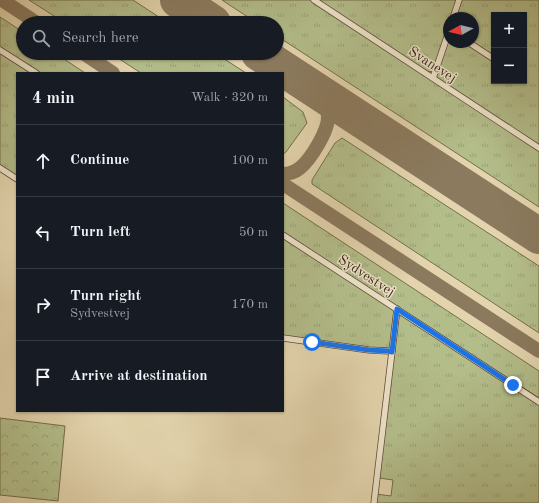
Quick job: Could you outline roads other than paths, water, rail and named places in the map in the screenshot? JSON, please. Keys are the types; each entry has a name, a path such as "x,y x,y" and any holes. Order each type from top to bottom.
{"lane":[{"name":"Svanevej","path":"314,0 539,148"},
{"path":"455,12 459,0"},
{"path":"433,78 443,48"},
{"path":"477,48 491,57"},
{"path":"0,50 34,72"},
{"path":"0,168 16,179"},
{"name":"Sydvestvej","path":"284,236 539,402"},
{"path":"374,503 397,309"},
{"path":"284,338 392,352"}]}
